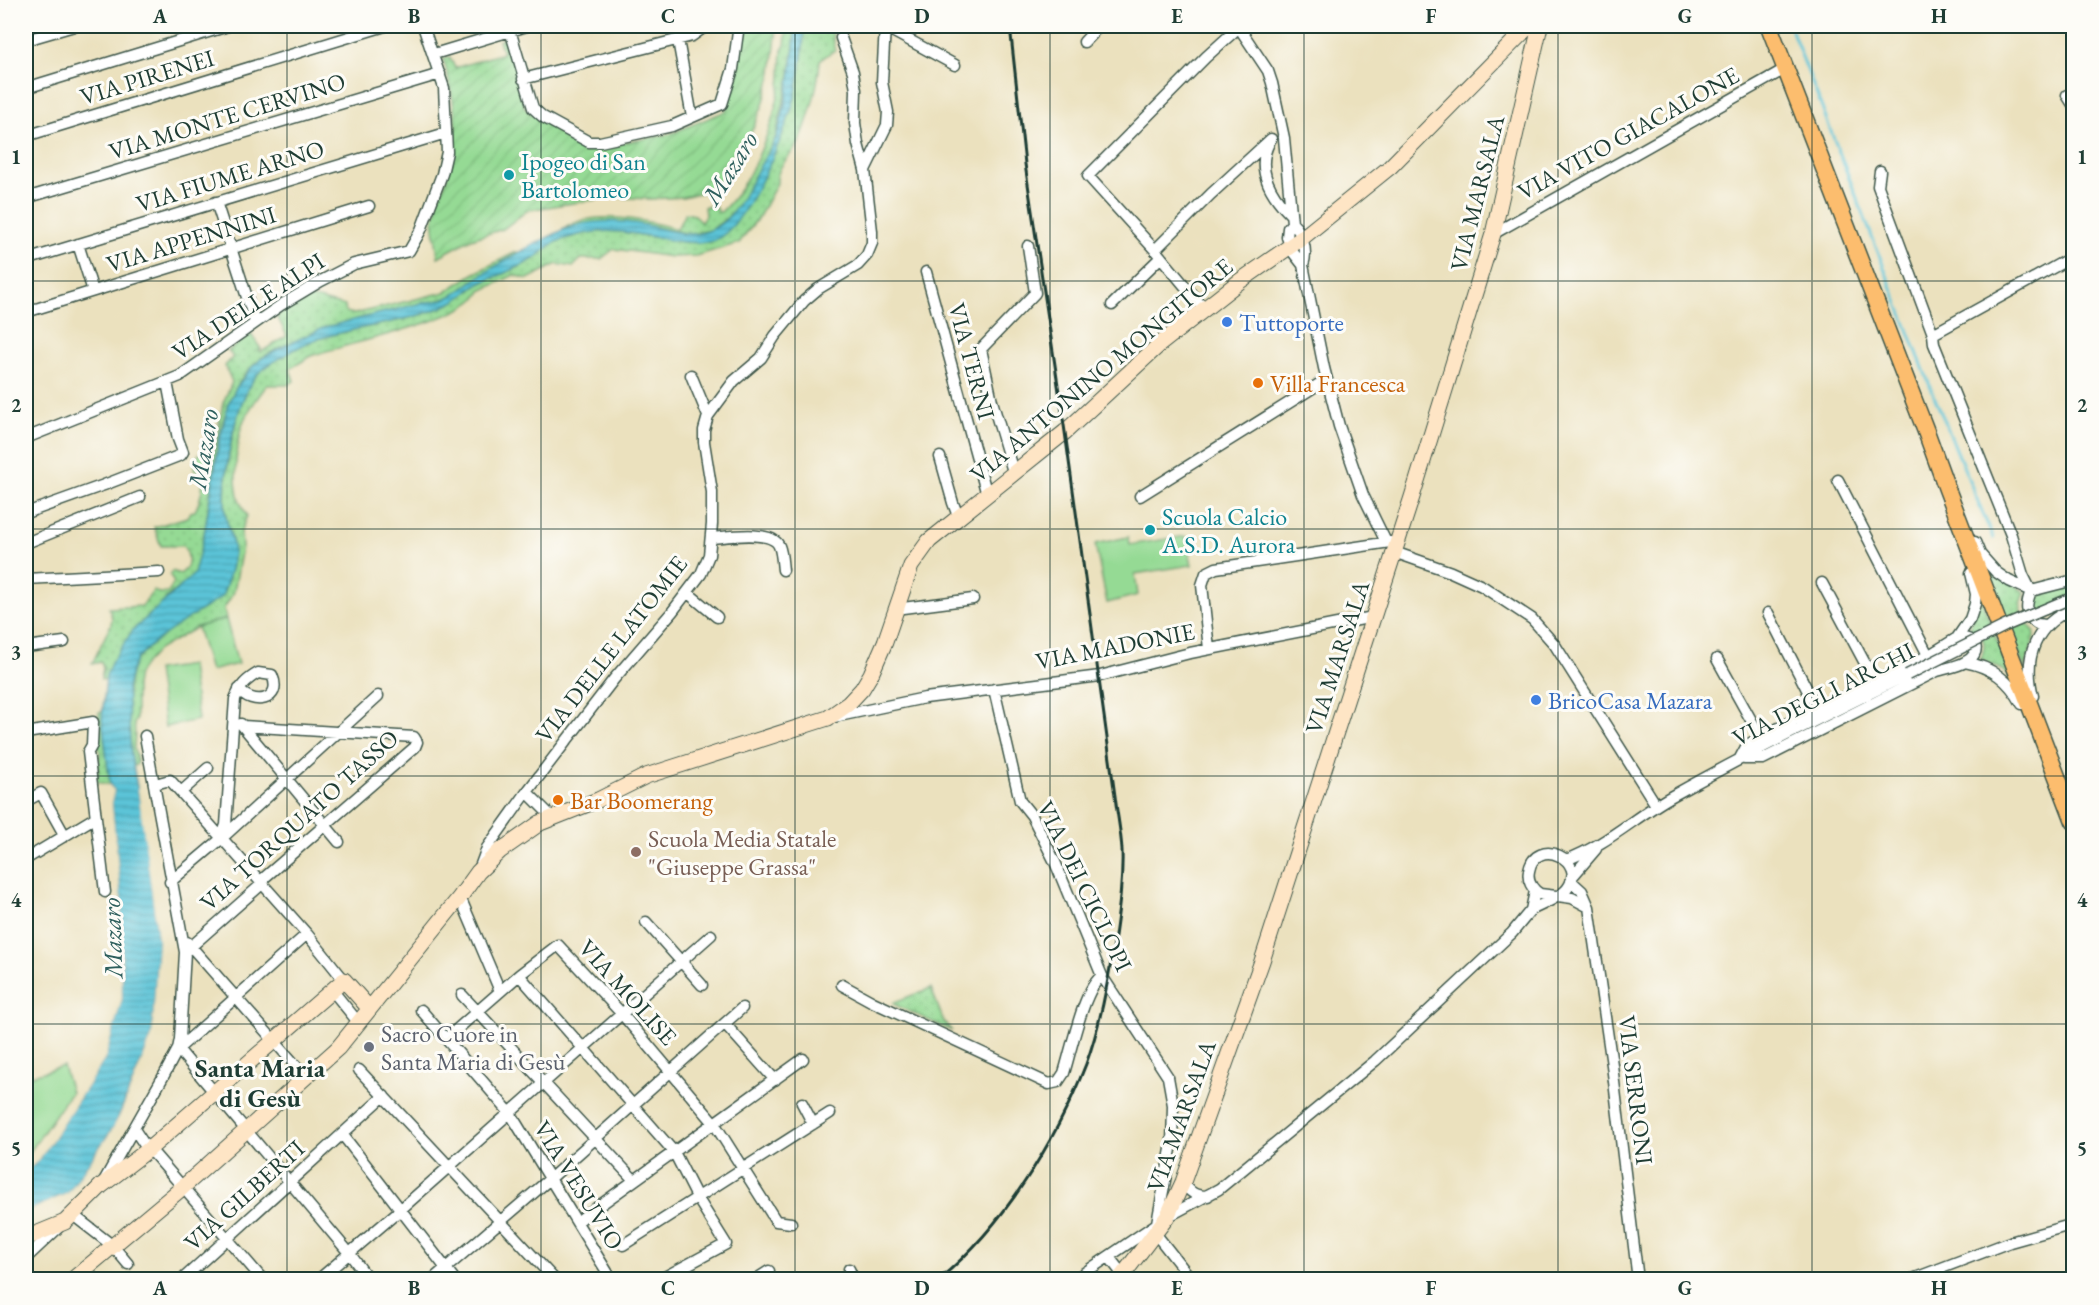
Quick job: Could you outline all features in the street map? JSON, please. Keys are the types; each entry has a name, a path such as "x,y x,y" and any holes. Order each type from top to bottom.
{"main road":[{"path":"1769,26 1927,434 2073,821"}],"street":[{"path":"26,40 74,26"},
{"path":"26,88 228,26"},
{"name":"VIA PIRENEI","path":"26,136 385,26"},
{"name":"VIA DELLE ALPI","path":"26,438 180,376 255,322 321,281 354,264 409,251 421,230 442,174 447,152 444,88 423,26"},
{"path":"434,54 527,26"},
{"path":"524,80 692,36 706,26"},
{"path":"865,170 887,125 888,112 882,82 885,26 955,65"},
{"path":"1084,42 1099,26"},
{"path":"1204,309 1088,176 1239,26 1268,71 1282,131 1292,219"},
{"name":"VIA ANTONINO MONGITORE","path":"72,1280 182,1188 338,1048 478,872 519,836 540,822 598,800 646,776 828,718 848,704 862,689 878,659 912,566 929,541 958,516 1014,475 1097,405 1118,382 1204,309 1296,242 1390,167 1529,26"},
{"name":"VIA MARSALA","path":"1121,1277 1159,1226 1183,1182 1262,961 1493,234 1540,26"},
{"path":"510,30 533,108 543,117 589,142 600,142 658,130 722,104 733,69 738,32"},
{"path":"708,416 734,381 761,358 775,336 804,301 818,289 858,265 867,255 872,243 865,170 857,134 856,90 853,72 841,38"},
{"path":"678,40 692,117"},
{"name":"VIA VITO GIACALONE","path":"1493,234 1785,69"},
{"name":"VIA MONTE CERVINO","path":"26,198 440,74"},
{"path":"2067,95 2073,106"},
{"path":"1112,305 1211,194 1282,131"},
{"name":"VIA FIUME ARNO","path":"26,260 446,133"},
{"path":"1271,140 1265,151 1267,182 1271,192 1297,227 1296,242 1305,247 1306,258 1303,265 1327,378 1352,469 1363,495 1392,546"},
{"path":"1880,171 1878,186 1933,334 1934,344 2011,535 2023,575 2031,591"},
{"path":"216,202 255,322"},
{"name":"VIA APPENNINI","path":"26,312 369,206"},
{"path":"78,244 93,291"},
{"path":"1014,475 992,401 981,349 1035,293 1028,246"},
{"path":"1933,334 2073,256"},
{"name":"VIA TERNI","path":"926,272 987,495"},
{"path":"691,375 708,416"},
{"path":"1140,496 1327,378"},
{"path":"26,513 181,455 183,452 178,439 167,382"},
{"name":"VIA DELLE LATOMIE","path":"478,872 487,848 527,792 614,680 701,574 709,555 711,538 712,492 704,436 708,416"},
{"path":"940,457 952,503 958,516"},
{"path":"1838,480 1929,655"},
{"path":"1947,489 1967,524 1980,554 1996,572 2031,591 2073,580"},
{"path":"1947,489 1954,528 1975,582 1976,594 1970,619 1957,638 1929,655 1747,745 1739,759 1763,759 1937,671 1965,662 1973,657 1976,651 1975,645 1971,639 1966,637 1957,638"},
{"path":"26,543 140,498"},
{"path":"711,538 751,535 765,536 775,540 780,546 783,570"},
{"path":"1209,649 1203,585 1206,573 1216,568 1392,546 1482,586 1532,619 1555,645 1656,805"},
{"path":"26,579 159,572"},
{"path":"1822,583 1875,682"},
{"path":"2031,591 2026,602 2028,614 2037,624 2046,625"},
{"path":"687,593 717,617"},
{"name":"VIA DEGLI ARCHI","path":"1566,860 1600,844 1656,805 1739,759 2006,626 2073,597"},
{"path":"896,609 973,598"},
{"path":"2044,743 2030,684 2030,660 2035,642 2046,625 2060,614 2073,608"},
{"path":"1768,613 1817,710"},
{"name":"VIA MADONIE","path":"828,718 925,698 1100,676 1209,649 1373,617"},
{"path":"26,647 64,642"},
{"path":"1717,659 1761,738"},
{"path":"1965,662 1990,669 2006,680 2016,693 2044,743"},
{"path":"221,839 226,825 233,715 239,689"},
{"name":"VIA DEI CICLOPI","path":"994,689 1020,801 1032,816 1055,862 1102,976 1168,1077 1173,1105 1172,1144 1159,1226"},
{"path":"170,882 221,839 378,696"},
{"path":"233,715 339,842"},
{"path":"26,734 93,722 93,745 88,752 105,892"},
{"name":"VIA TORQUATO TASSO","path":"188,949 262,884 264,878 415,747 417,742 414,737 243,726"},
{"path":"145,736 181,936 188,949 237,996 306,1077"},
{"path":"181,792 208,768"},
{"path":"155,784 170,780 307,934 358,1022"},
{"path":"527,792 553,818"},
{"path":"26,801 41,793 64,836"},
{"path":"26,859 96,817"},
{"name":"VIA DEGLI ARCHI","path":"1572,879 1600,844"},
{"path":"1074,1280 1209,1196 1284,1137 1375,1061 1505,940 1531,910 1557,896 1567,889 1572,879 1571,868 1566,860 1558,854 1548,853 1534,859 1528,873 1535,891 1545,896 1557,896 1572,898 1589,907"},
{"name":"VIA SERRONI","path":"1572,879 1582,891 1589,907 1612,1065 1638,1280"},
{"path":"1531,910 1535,891"},
{"path":"460,897 500,991"},
{"path":"646,921 702,985"},
{"path":"101,1186 178,1049 307,934"},
{"path":"318,1280 450,1167 711,935"},
{"name":"VIA MOLISE","path":"447,1038 519,975 558,945 622,1014 714,1123 776,1221 791,1223"},
{"path":"188,949 178,1049 350,1254 369,1280"},
{"path":"519,975 674,1152 698,1199 726,1244 661,1280"},
{"path":"843,985 873,1002 1049,1084 1058,1082 1064,1073 1087,997 1096,980 1102,976"},
{"path":"338,985 369,1008"},
{"path":"26,1258 101,1186 148,1150 338,985"},
{"path":"462,996 634,1180"},
{"path":"432,1280 551,1178 742,1008"},
{"name":"VIA VESUVIO","path":"421,1011 447,1038 510,1113 612,1280"},
{"path":"725,1024 775,1080"},
{"path":"578,1221 803,1059"},
{"path":"359,1070 555,1280"},
{"name":"VIA GILBERTI","path":"185,1277 384,1096"},
{"path":"802,1103 813,1124"},
{"path":"623,1245 830,1113"},
{"path":"134,1129 148,1150 155,1155 263,1280"},
{"path":"342,1134 455,1280"},
{"path":"1183,1182 1189,1192 1197,1196 1209,1196"},
{"path":"26,1238 69,1218"},
{"path":"69,1218 112,1246 128,1264"},
{"path":"1910,1280 2010,1242 2073,1224"},
{"path":"1159,1226 1192,1280"},
{"path":"1109,1257 1121,1277"},
{"path":"755,1280 769,1271"}],"green space":[{"path":"740,26 777,26 772,72 763,105 746,144 726,175 707,191 683,197 650,199 612,197 528,210 503,229 471,239 438,257 433,221 436,205 450,167 455,133 453,98 443,59 450,57 455,68 503,53 499,40 508,38 525,108 581,145 591,149 670,134 726,111 738,70"},
{"path":"787,26 795,26 795,39 789,80 775,139 740,203 728,217 711,230 691,234 644,225 568,228 561,231 572,224 601,218 650,222 677,229 685,213 695,215 701,223 705,215 704,207 715,206 718,212 721,212 742,187 771,124 779,92 782,50 785,45"},
{"path":"804,26 831,26 835,50 820,60 818,80 801,138 782,165 777,183 760,215 739,243 696,256 672,257 614,249 601,259 581,259 573,267 557,264 528,279 514,275 481,291 472,301 455,311 432,321 314,355 290,369 294,381 288,385 267,385 246,415 239,437 236,459 237,491 247,516 241,531 242,547 234,592 224,608 226,619 197,627 158,650 138,674 134,723 134,749 137,764 133,767 129,742 128,696 129,681 137,659 160,637 222,596 228,577 234,551 225,512 229,458 241,405 255,377 271,363 312,341 417,316 451,303 479,284 522,265 551,245 569,238 603,231 693,242 708,242 721,236 749,203 783,133 797,88"},
{"path":"516,252 521,253 480,276 450,297 414,305 295,342 262,358 245,374 233,394 224,418 196,572 186,584 169,595 106,676 106,680 101,679 103,668 101,662 92,664 111,624 109,608 142,606 154,590 158,593 167,593 174,583 170,575 172,571 180,574 188,564 187,553 183,546 161,546 154,527 187,517 197,507 202,493 203,478 202,474 194,469 195,462 199,454 214,451 223,403 232,382 225,366 233,357 228,351 251,334 261,352 287,336 277,316 304,298 340,304 345,306 346,312 354,314 445,292 473,274"},
{"path":"1186,536 1192,565 1135,574 1138,595 1107,603 1095,544 1128,537 1129,545"},
{"path":"1984,565 2025,592 2021,604 2021,615 2035,634 2025,670"},
{"path":"2073,584 2073,605 2044,618 2038,616 2032,606 2039,597"},
{"path":"1978,591 2012,679 2001,669 1981,659 1983,641 1970,628"},
{"path":"226,619 238,664 210,671 197,627"},
{"path":"191,665 198,720 165,727 157,670"},
{"path":"103,711 110,785 97,782 100,751 96,740 99,712"},
{"path":"931,988 944,1022 952,1031 893,1004"},
{"path":"63,1066 71,1092 29,1153 26,1154 26,1077"}],"water":[{"name":"Mazaro","path":"795,26 804,26 799,80 783,133 749,203 735,223 721,236 708,242 693,242 603,231 569,238 551,245 522,265 479,284 451,303 417,316 312,341 271,364 255,377 241,405 228,458 225,512 234,551 231,571 222,597 156,641 137,658 127,688 131,754 142,813 158,940 152,1036 115,1125 68,1193 26,1212 26,1172 39,1160 105,1059 122,999 121,898 112,804 114,790 110,785 102,719 106,676 111,663 133,630 194,574 204,535 219,443 228,404 236,388 262,358 286,345 325,327 442,300 520,252 565,229 584,223 605,221 645,225 690,234 703,233 714,228 733,212 740,202 776,137 789,82"}],"pier":[{"path":"107,783 114,790 112,804 121,898 122,999 105,1059 39,1160 26,1171 102,1058 119,999 118,898 109,804 111,791"},
{"path":"138,790 140,790 145,812 161,940 155,1037 118,1126 70,1194 26,1215 26,1212 68,1193 120,1115 152,1036 158,940"}],"waterway":[{"path":"1790,26 1932,391 1993,538"}],"railway":[{"path":"938,1280 962,1259 1005,1209 1043,1152 1074,1093 1091,1049 1104,1001 1121,883 1121,836 1025,164 1010,26"}],"place":[{"name":"Ipogeo di San Bartolomeo","path":"509,175"},
{"name":"Tuttoporte","path":"1227,322"},
{"name":"Villa Francesca","path":"1258,383"},
{"name":"Scuola Calcio A.S.D. Aurora","path":"1150,530"},
{"name":"BricoCasa Mazara","path":"1536,700"},
{"name":"Bar Boomerang","path":"558,800"},
{"name":"Scuola Media Statale \"Giuseppe Grassa\"","path":"636,852"},
{"name":"Sacro Cuore in Santa Maria di Gesù","path":"369,1047"}],"district":[{"name":"Santa Maria di Gesù","path":"260,1083"}]}
